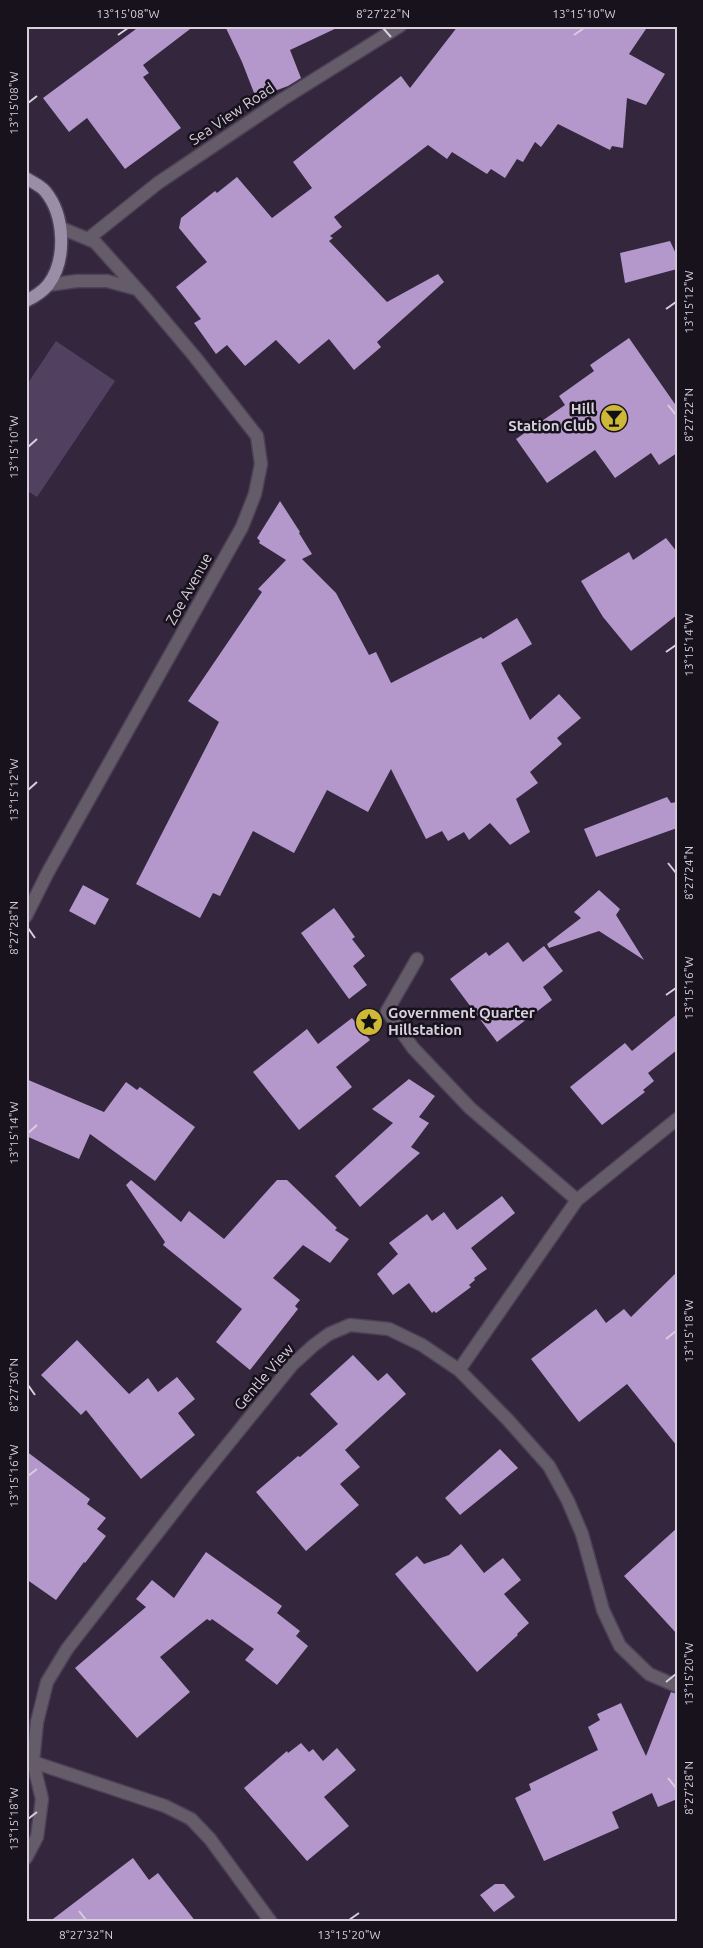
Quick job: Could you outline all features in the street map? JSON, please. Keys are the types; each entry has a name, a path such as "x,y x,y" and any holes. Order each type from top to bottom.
{"main road":[{"path":"26,168 45,190 55,207 61,228 62,255 48,285 36,296 26,301"},
{"path":"26,178 45,190"}],"street":[{"name":"Sea View Road","path":"88,239 158,183 283,98 400,26"},
{"name":"Zoe Avenue","path":"26,916 52,864 242,527 255,494 261,464 257,436 195,357 95,242 61,228"},
{"path":"48,285 77,281 107,281 137,289"},
{"path":"417,959 387,1011 413,1048 470,1108 577,1200"},
{"path":"458,1370 577,1200 677,1119"},
{"name":"Gentle View","path":"26,1858 37,1837 42,1799 33,1762 37,1722 47,1682 67,1649 292,1365 329,1334 350,1325 389,1329 422,1345 458,1370 508,1420 549,1466 568,1501 582,1534 603,1610 620,1646 649,1674 677,1686"},
{"path":"33,1762 165,1806 191,1819 210,1838 271,1922"}],"shaded area":[{"path":"56,341 115,381 37,497 26,490 26,386"}],"building":[{"path":"140,26 194,26 143,65 149,73 143,77 181,128 125,169 87,118 69,132 43,98"},
{"path":"225,26 341,26 290,50 301,78 288,86 256,98"},
{"path":"458,26 648,26 629,54 665,74 646,105 627,98 623,148 612,146 610,150 558,124 541,147 535,142 523,162 517,159 505,178 491,169 487,174 452,152 447,159 428,145 334,217 342,227 330,236 333,238 329,241 387,302 438,274 444,282 377,342 381,347 354,370 329,339 299,364 276,340 245,366 227,345 216,354 194,323 201,319 176,287 207,262 179,228 181,218 215,191 217,193 237,177 272,218 312,188 293,162 401,76 410,88"},
{"path":"670,241 677,256 677,269 625,283 620,253"},
{"path":"629,338 677,407 677,453 659,465 651,453 615,478 595,450 547,483 516,439 565,405 559,396 594,371 590,365"},
{"path":"280,501 312,554 302,559 336,593 369,655 376,652 391,683 481,637 483,639 517,618 532,644 501,663 530,720 559,694 581,718 557,738 562,744 530,772 538,783 516,799 530,832 510,845 490,823 469,840 464,832 448,841 442,831 426,839 391,769 368,812 327,790 294,853 253,831 220,896 213,893 200,918 136,884 219,722 188,701 262,592 258,589 286,560 259,543 260,541 257,538"},
{"path":"666,538 677,552 677,615 631,651 603,617 581,581 629,552 633,560"},
{"path":"667,797 671,803 677,802 677,828 596,857 584,829"},
{"path":"83,885 109,899 95,925 69,911"},
{"path":"599,890 620,909 616,915 644,960 599,931 549,948 547,944 581,918 574,912"},
{"path":"334,908 355,937 352,939 365,956 353,966 367,985 349,999 301,933"},
{"path":"508,942 523,962 544,946 563,971 543,987 552,1000 497,1042 450,979 486,952 489,956"},
{"path":"677,1014 677,1050 648,1073 654,1081 643,1090 645,1092 602,1125 570,1087 625,1043 632,1051"},
{"path":"352,1018 370,1040 336,1067 352,1087 299,1130 253,1072 307,1029 318,1044"},
{"path":"26,1079 104,1112 126,1082 137,1090 140,1087 195,1127 155,1181 90,1134 79,1159 26,1136"},
{"path":"409,1079 435,1096 419,1117 429,1123 411,1147 420,1153 360,1207 335,1176 393,1123 372,1109"},
{"path":"131,1180 181,1222 189,1211 224,1239 277,1180 287,1180 337,1228 335,1230 349,1239 330,1263 303,1245 273,1278 300,1300 295,1306 298,1309 250,1370 216,1342 242,1309 163,1245 165,1242 126,1185"},
{"path":"502,1196 515,1213 471,1248 487,1269 474,1278 475,1280 469,1285 471,1287 436,1313 434,1311 432,1313 409,1283 393,1295 377,1274 398,1254 389,1243 427,1214 432,1221 444,1212 457,1230"},
{"path":"677,1272 677,1446 627,1384 579,1422 531,1359 596,1309 606,1323 624,1309 631,1317"},
{"path":"77,1340 129,1394 148,1378 158,1392 177,1377 195,1399 178,1413 195,1435 141,1479 86,1410 81,1415 41,1375"},
{"path":"353,1355 378,1381 387,1373 406,1394 345,1450 360,1467 340,1484 359,1505 306,1551 256,1492 338,1424 310,1394"},
{"path":"500,1449 518,1468 460,1515 445,1498"},
{"path":"26,1451 90,1499 87,1504 106,1518 97,1529 106,1536 56,1600 26,1579"},
{"path":"677,1528 677,1634 624,1576"},
{"path":"461,1544 484,1573 503,1558 521,1580 504,1594 529,1623 477,1672 395,1574 417,1556 424,1564 449,1555"},
{"path":"206,1552 282,1606 277,1613 300,1631 296,1636 308,1646 277,1685 245,1660 254,1649 212,1619 210,1621 207,1619 160,1657 190,1692 137,1738 75,1668 146,1607 136,1599 152,1580 174,1598"},
{"path":"671,1692 677,1694 677,1799 658,1807 652,1793 612,1812 619,1828 544,1861 515,1798 531,1790 529,1784 598,1750 588,1727 600,1720 597,1714 621,1703 646,1756"},
{"path":"301,1743 309,1752 313,1749 323,1761 337,1748 356,1770 324,1797 349,1826 307,1861 244,1788 287,1751 288,1753"},
{"path":"133,1858 149,1880 158,1873 196,1922 49,1922"},
{"path":"495,1884 504,1884 515,1897 494,1912 480,1895"}],"place":[{"name":"Hill Station Club","path":"614,418"},
{"name":"Government Quarter Hillstation","path":"369,1022"}]}
